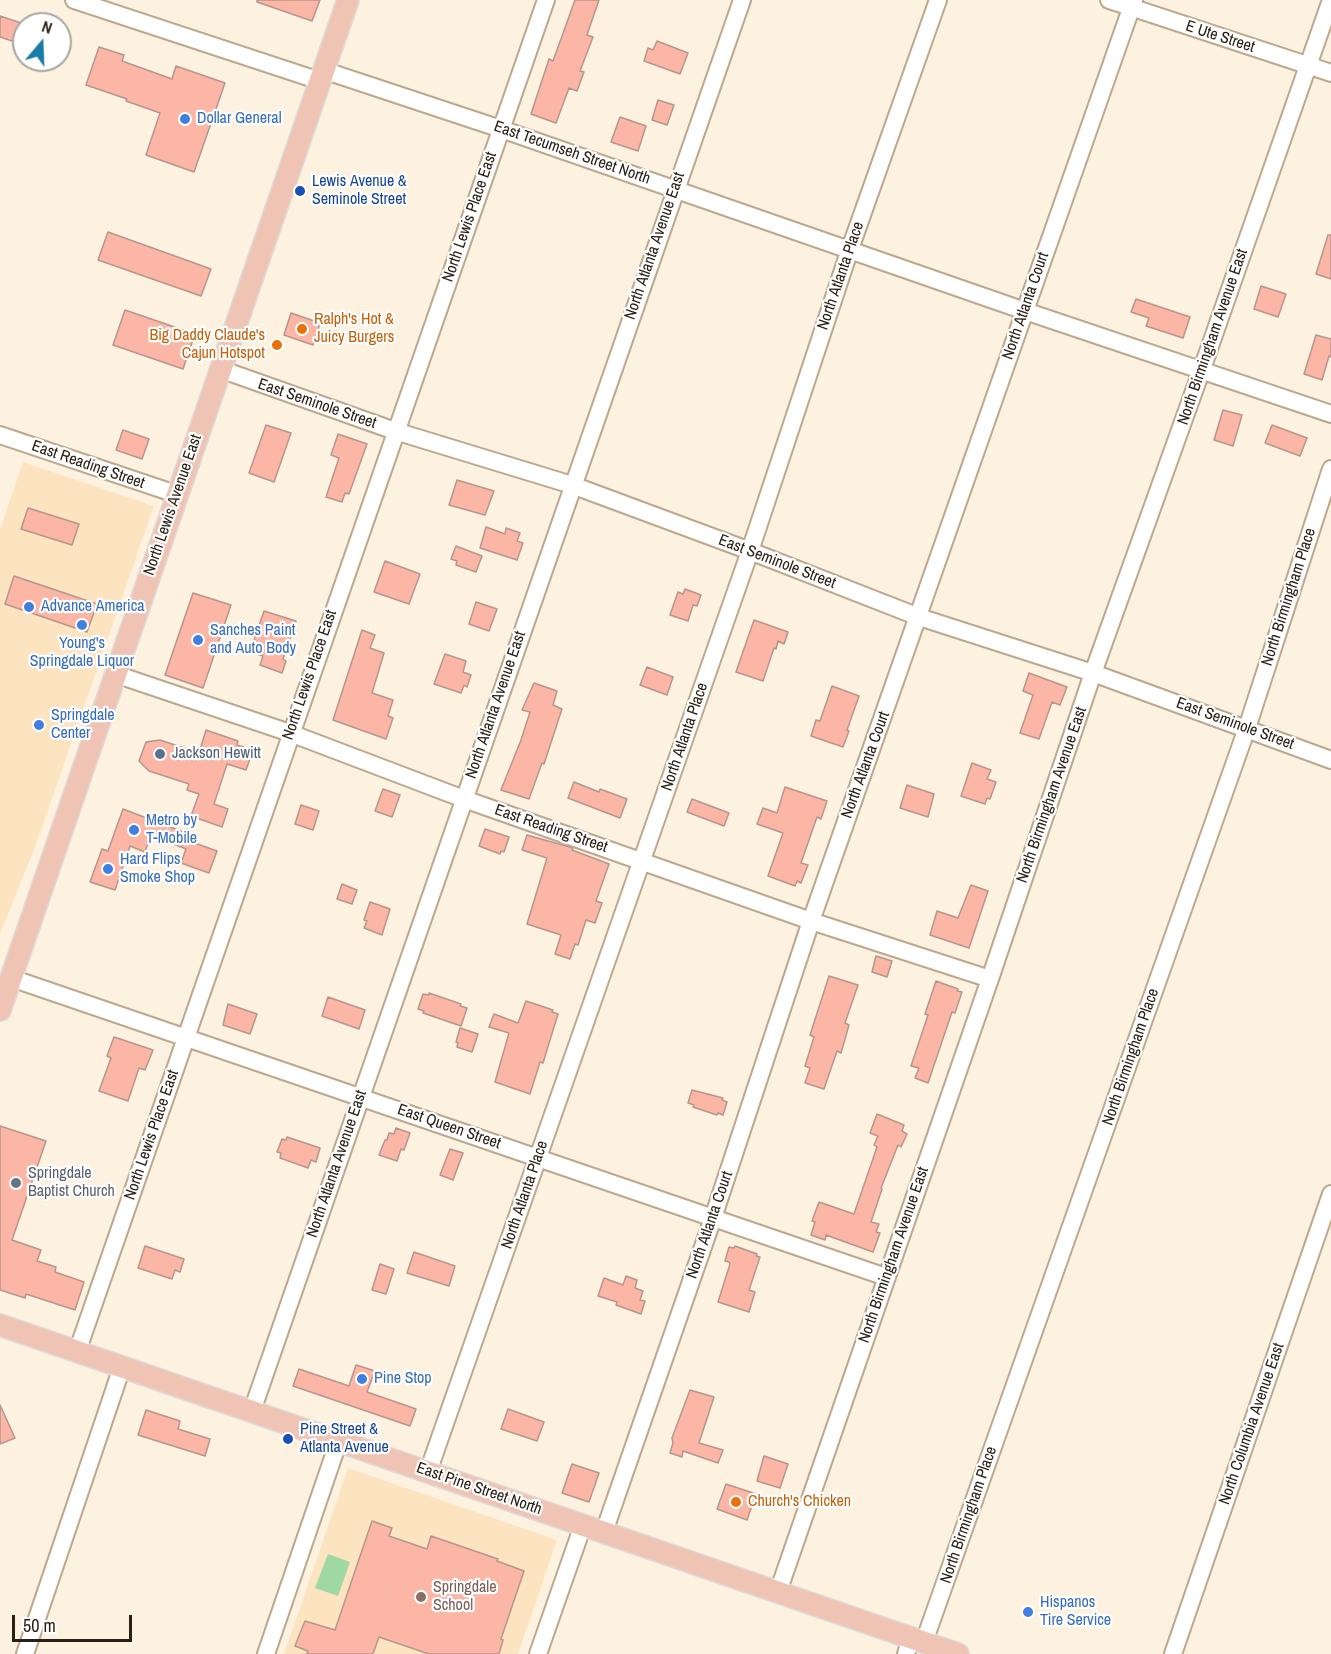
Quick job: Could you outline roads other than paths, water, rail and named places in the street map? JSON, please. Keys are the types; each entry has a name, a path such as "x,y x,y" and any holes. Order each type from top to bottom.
{"main road":[{"name":"North Lewis Avenue East","path":"0,1010 348,0"},
{"name":"East Pine Street North","path":"0,1325 778,1592 914,1645 958,1654"}],"street":[{"name":"East Tecumseh Street North","path":"74,0 501,129 1025,311 1331,414"},
{"name":"North Lewis Place East","path":"77,1352 546,0"},
{"name":"North Atlanta Avenue East","path":"252,1411 742,0"},
{"name":"North Atlanta Place","path":"428,1472 750,551 850,249 938,0"},
{"name":"E Ute Street","path":"1108,0 1133,4 1331,73"},
{"name":"North Birmingham Avenue East","path":"778,1592 1093,673 1331,0"},
{"name":"North Atlanta Court","path":"604,1532 713,1218 811,921 1133,4"},
{"name":"East Seminole Street","path":"220,369 395,431 572,485 918,617 1093,673 1331,759"},
{"name":"East Reading Street","path":"0,435 176,494"},
{"name":"North Birmingham Place","path":"914,1645 1247,728 1331,469"},
{"name":"East Reading Street","path":"115,674 290,733 464,799 811,921 990,979"},
{"name":"East Queen Street","path":"11,978 886,1277"},
{"name":"North Columbia Avenue East","path":"1173,1654 1331,1194"},
{"path":"25,1654 122,1366"},
{"path":"266,1654 339,1440"},
{"path":"538,1654 583,1525"}],"place":[{"name":"Dollar General","path":"185,119"},
{"name":"Lewis Avenue & Seminole Street","path":"300,191"},
{"name":"Ralph's Hot & Juicy Burgers","path":"302,329"},
{"name":"Big Daddy Claude's Cajun Hotspot","path":"277,345"},
{"name":"Advance America","path":"29,607"},
{"name":"Young's Springdale Liquor","path":"82,625"},
{"name":"Sanches Paint and Auto Body","path":"198,640"},
{"name":"Springdale Center","path":"39,725"},
{"name":"Jackson Hewitt","path":"160,754"},
{"name":"Metro by T-Mobile","path":"134,830"},
{"name":"Hard Flips Smoke Shop","path":"108,869"},
{"name":"Springdale Baptist Church","path":"16,1183"},
{"name":"Pine Stop","path":"362,1379"},
{"name":"Pine Street & Atlanta Avenue","path":"288,1439"},
{"name":"Church's Chicken","path":"736,1502"},
{"name":"Springdale School","path":"421,1597"},
{"name":"Hispanos Tire Service","path":"1028,1612"}]}
